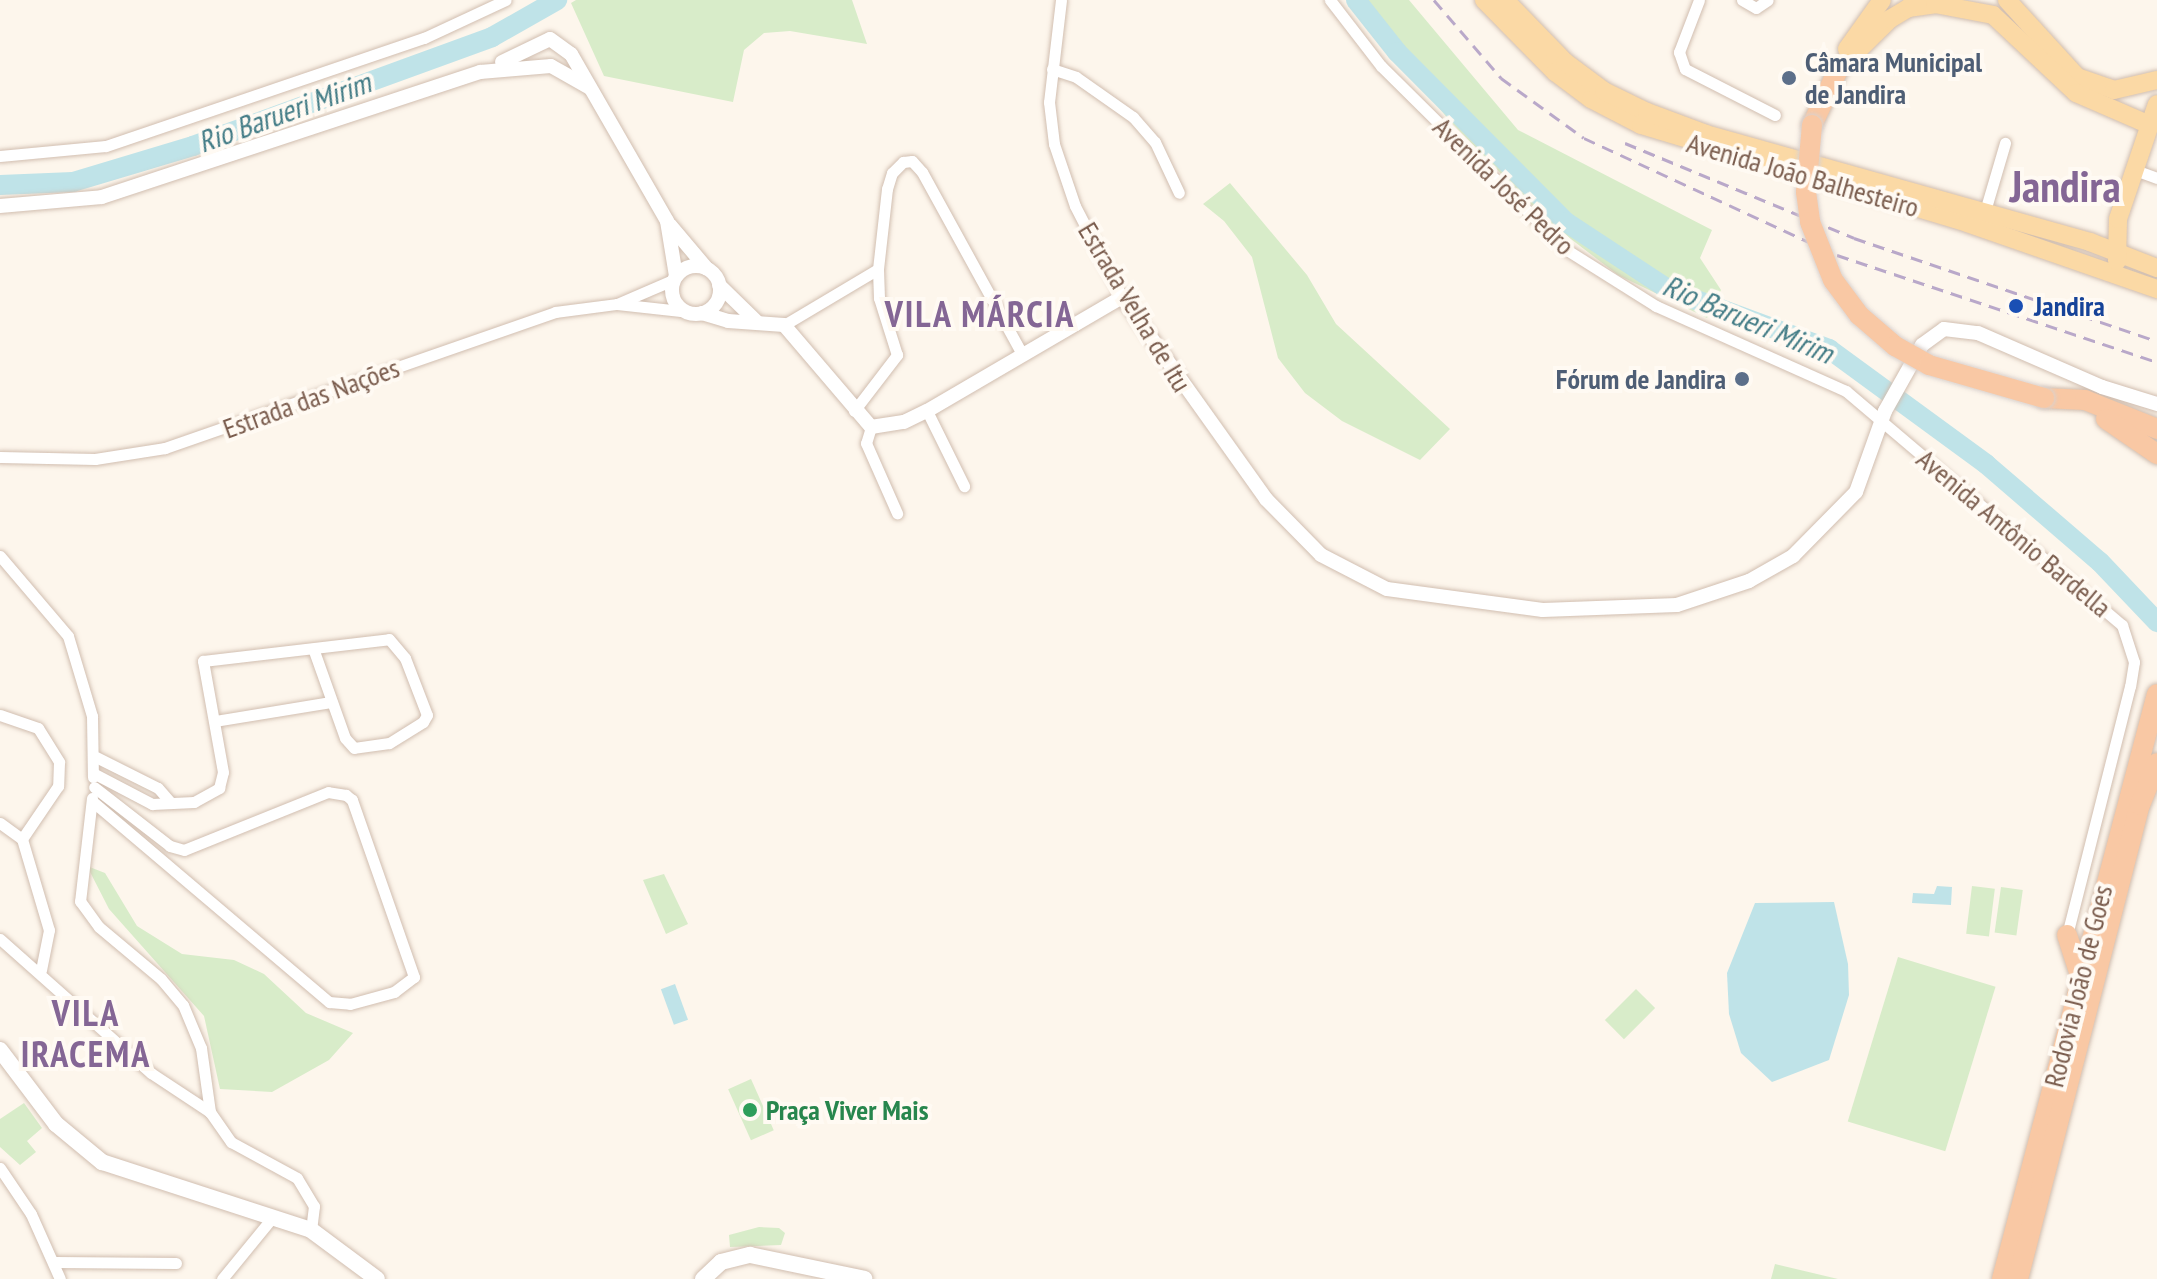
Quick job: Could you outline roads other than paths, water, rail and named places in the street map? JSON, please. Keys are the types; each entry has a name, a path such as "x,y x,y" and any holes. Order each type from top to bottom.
{"highway":[{"path":"1838,70 1812,125 1806,192 1810,222 1833,280 1859,315 1895,346 1929,365 2053,399 2122,427 2157,454"},
{"path":"2053,399 2085,400 2157,429"},
{"name":"Rodovia João de Goes","path":"2002,1279 2090,935 2157,694"},
{"name":"Rodovia João de Goes","path":"2018,1279 2140,805 2157,763"},
{"path":"2068,928 2090,935"},
{"path":"2068,928 2080,975"}],"main road":[{"name":"Avenida João Balhesteiro","path":"1484,0 1555,72 1591,99 1641,125 1836,188 1962,222 2157,289"},
{"name":"Avenida João Balhesteiro","path":"1505,0 1565,62 1604,91 1647,112 1706,134 2090,242 2157,268"},
{"path":"1838,70 1852,39 1882,0"},
{"path":"2007,0 2077,77 2114,90 2157,80"},
{"path":"1838,70 1879,28 1908,4 1936,2 1993,15 2076,93 2150,125"},
{"path":"2130,279 2114,250 2118,219 2157,104"},
{"path":"2090,242 2118,219"},
{"path":"0,1050 56,1124 102,1162 311,1230 377,1279"},
{"path":"703,1279 721,1262 750,1255 865,1279"}],"street":[{"path":"0,156 106,146 424,38 506,0"},
{"name":"Estrada Velha de Itu","path":"1061,0 1052,69 1051,120 1064,176 1090,240 1122,297 1266,499 1321,555 1387,589 1543,610 1677,605 1766,573 1818,536 1856,492 1883,416 1922,345 1954,329 1978,333 2102,387 2157,404"},
{"name":"Avenida José Pedro","path":"1330,0 1381,66 1567,250 1613,283 1688,322 1818,375 1883,416"},
{"path":"1699,0 1679,52 1685,69 1775,115"},
{"path":"1742,0 1756,8 1768,0"},
{"path":"0,206 63,204 113,194 480,72 550,39 571,54 667,221 719,285 757,322"},
{"path":"480,72 551,66 590,88"},
{"path":"1052,69 1076,77 1133,117 1155,142 1179,193"},
{"path":"1985,211 2005,143"},
{"path":"854,411 897,355 879,298 878,269 892,173 903,162 917,164 1022,354"},
{"path":"2135,170 2157,178"},
{"path":"667,221 676,278 672,294 681,311 784,325 878,269"},
{"path":"676,278 687,268 707,269"},
{"name":"Estrada das Nações","path":"617,304 676,278"},
{"path":"702,313 714,306 719,285"},
{"path":"871,427 904,422 927,411 1122,297"},
{"name":"Estrada das Nações","path":"0,457 95,459 165,448 555,312 617,304 681,311"},
{"path":"784,325 854,411 871,427"},
{"path":"927,411 964,486"},
{"name":"Avenida Antônio Bardella","path":"1883,416 2106,607 2130,643 2134,662 2123,717 2068,928"},
{"path":"871,427 866,443 897,513"},
{"path":"0,556 68,636 92,716 96,757 80,901 99,927 161,979 183,1005 201,1048 210,1112"},
{"path":"93,773 133,797 171,803 194,802 222,784 215,721 203,661 314,651 378,639 395,642 427,715 389,743 361,749 345,738 314,651"},
{"path":"215,721 331,702"},
{"path":"0,715 38,728 59,762 58,786 22,839"},
{"path":"96,757 158,788 171,803"},
{"path":"133,797 135,779"},
{"path":"92,801 329,1002 350,1004 394,992 414,977 355,809 346,795 328,792 189,849 170,846 94,787"},
{"path":"127,828 135,816"},
{"path":"0,823 22,839 49,930 41,970"},
{"path":"162,858 170,846"},
{"path":"0,939 41,970 151,1073 210,1112 231,1142 286,1169 303,1184 314,1206 311,1230"},
{"path":"0,1168 12,1181 55,1262 60,1279"},
{"path":"222,1279 272,1218"},
{"path":"55,1262 176,1263"}],"water":[{"path":"1937,886 1952,887 1951,905 1912,903 1913,893 1934,894"},
{"path":"1834,902 1848,964 1849,995 1829,1060 1772,1082 1741,1053 1729,1014 1727,973 1755,903"},
{"path":"675,984 688,1020 674,1025 661,989"}],"waterway":[{"name":"Rio Barueri Mirim","path":"0,185 73,182 193,146 492,37 557,0"},
{"name":"Rio Barueri Mirim","path":"1356,0 1397,52 1566,222 1669,290 1829,349 1986,464 2100,562 2157,622"}],"railway":[{"path":"1434,0 1501,78 1584,138 1837,255 2157,362"},
{"path":"1625,143 1854,238 2157,341"}],"place":[{"name":"Câmara Municipal de Jandira","path":"1789,78"},
{"name":"Jandira","path":"2016,306"},
{"name":"Fórum de Jandira","path":"1742,379"},
{"name":"Praça Viver Mais","path":"750,1110"}],"district":[{"name":"Jandira","path":"2065,186"},
{"name":"VILA MÁRCIA","path":"980,314"},
{"name":"VILA IRACEMA","path":"86,1032"}]}
